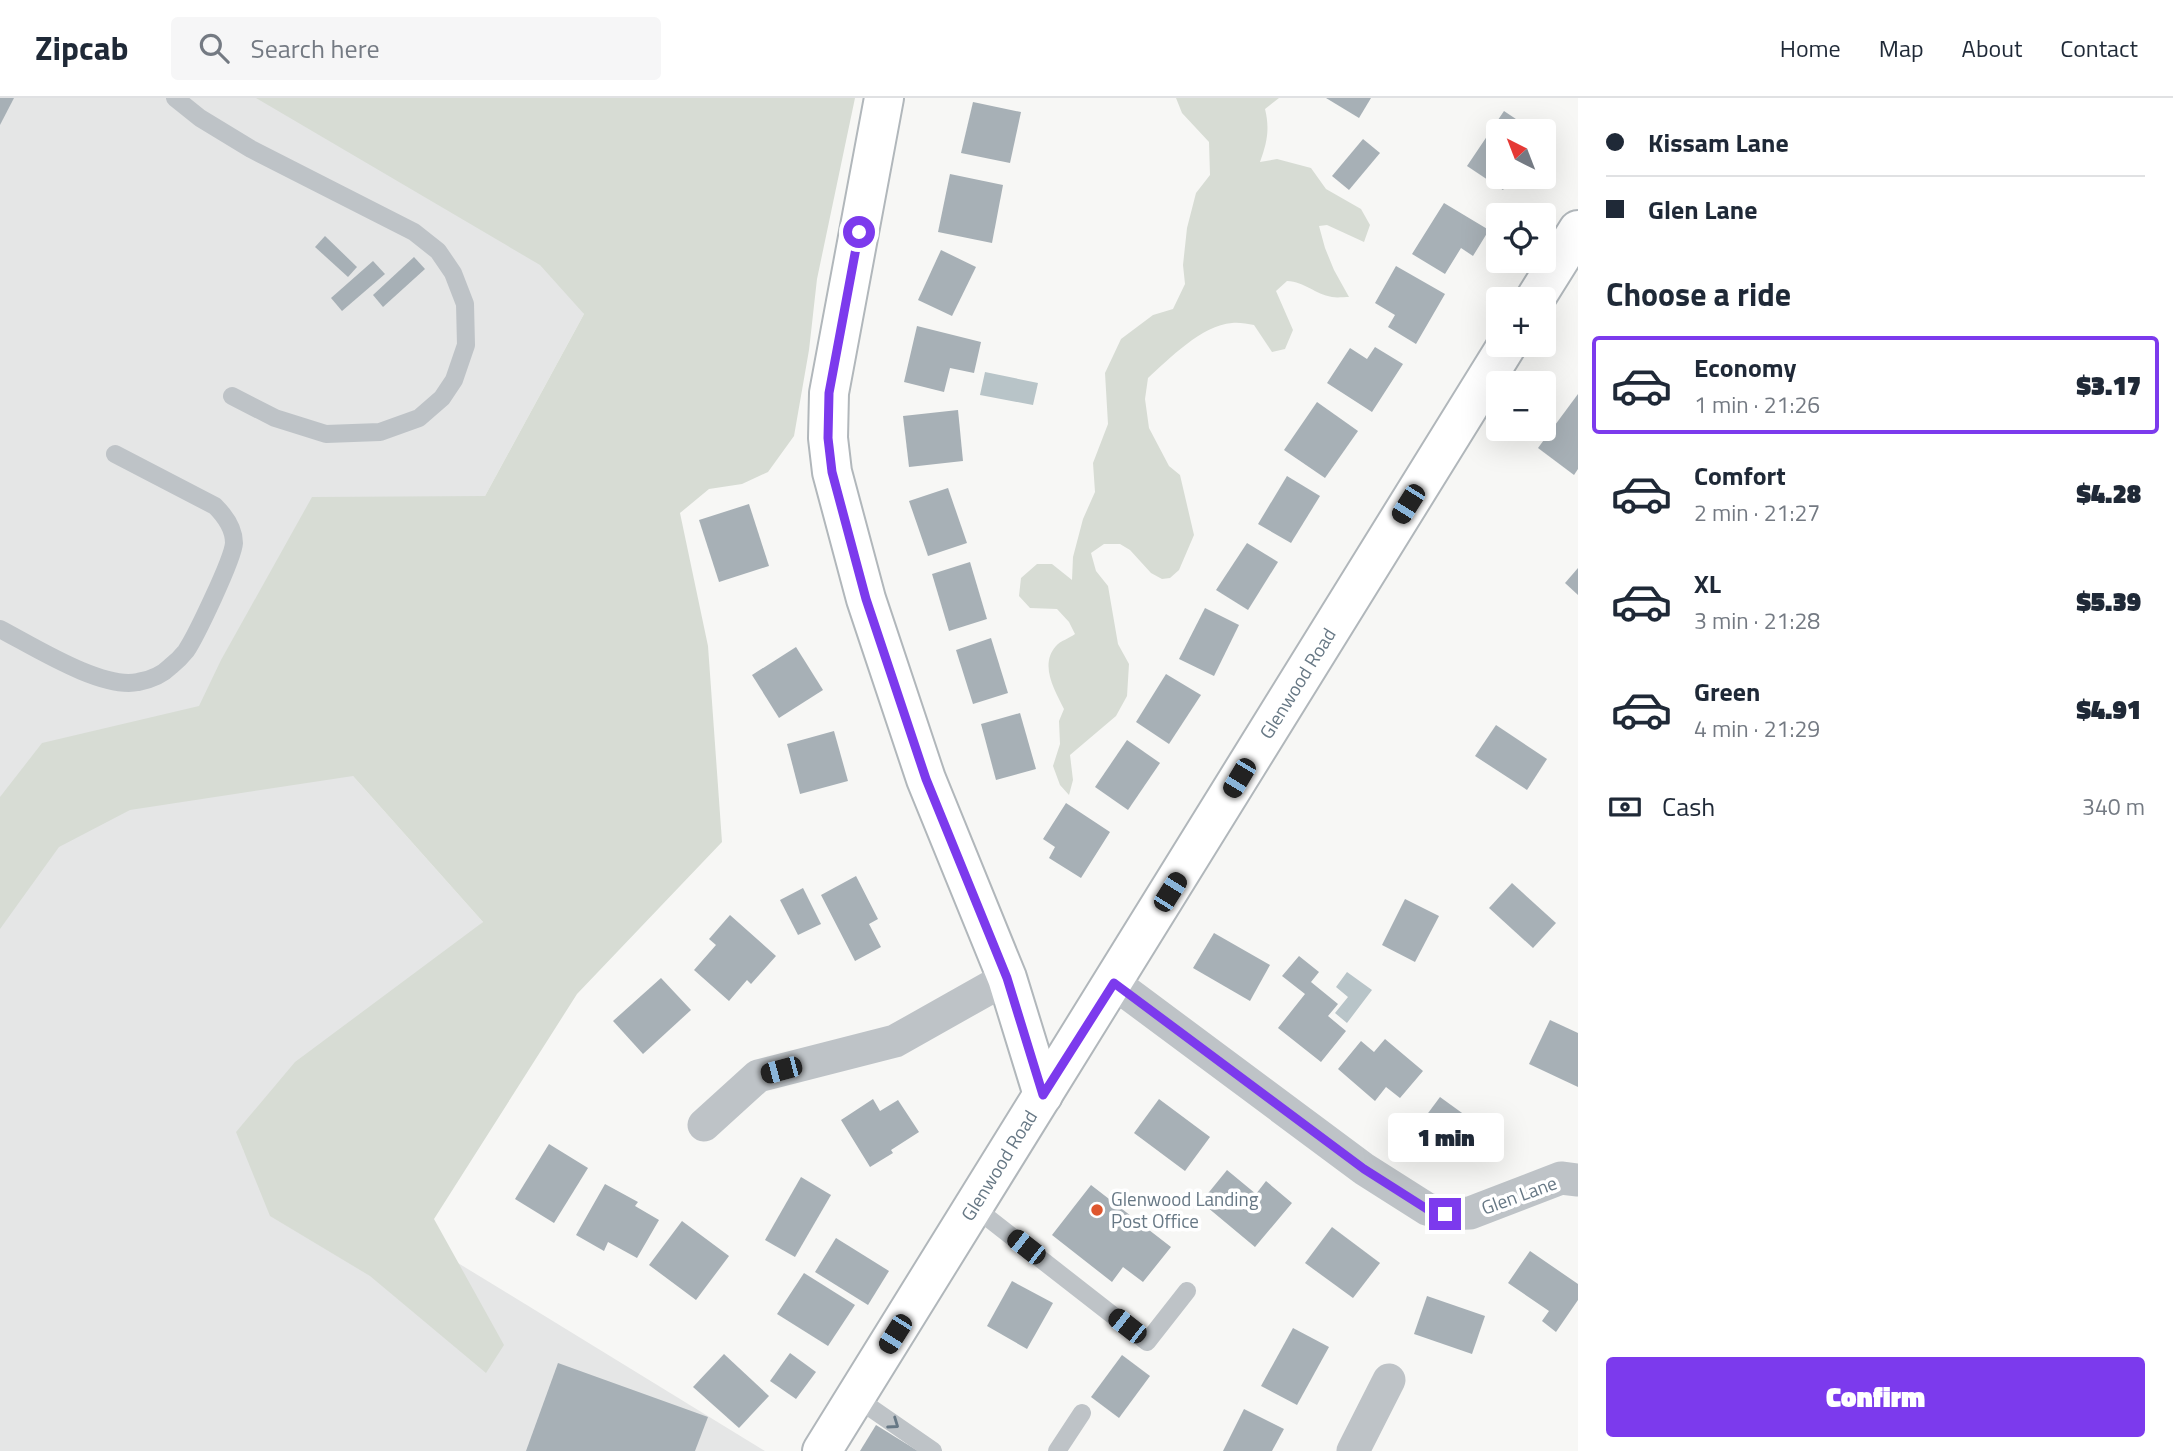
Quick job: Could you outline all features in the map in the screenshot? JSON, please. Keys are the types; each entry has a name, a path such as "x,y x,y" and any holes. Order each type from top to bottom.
{"main road":[{"path":"884,98 829,393 828,438 832,472 866,599 926,779 1007,978 1043,1095"},
{"path":"1542,287 1578,230"},
{"name":"Glenwood Road","path":"822,1451 1500,357"}],"street":[{"path":"704,1125 758,1076 895,1041 1007,978"},
{"name":"Glen Lane","path":"1114,983 1364,1169 1427,1209 1445,1214 1470,1213 1561,1178 1578,1180"},
{"path":"1353,1451 1389,1380"}],"lane":[{"path":"175,98 200,118 251,149 414,232 438,251 453,273 465,304 466,345 454,380 442,398 419,418 380,432 326,434 275,418 232,396"},
{"path":"0,629 81,671 109,681 135,683 157,676 172,666 186,650 221,581 234,543 226,517 215,506 115,454"},
{"path":"974,1207 1147,1342 1187,1291"},
{"path":"855,1397 933,1451"},
{"path":"1057,1451 1082,1413"}],"shaded area":[{"path":"0,98 462,98 584,314 485,496 353,776 483,922 243,1150 458,1263 765,1451 0,1451"},
{"path":"256,98 855,98 817,279 809,350 794,436 768,472 742,484 709,489 680,513 708,646 722,842 577,994 434,1219 504,1345 486,1373 370,1276 270,1216 236,1132 295,1062 483,922 353,776 130,810 59,847 0,929 0,797 42,743 199,706 221,660 312,497 485,496 584,314 540,265"},
{"path":"1176,98 1279,98 1265,109 1267,136 1260,162 1277,159 1311,168 1326,189 1361,209 1370,225 1364,242 1327,225 1319,226 1334,270 1349,297 1326,295 1287,281 1276,291 1293,330 1285,349 1272,352 1254,325 1221,325 1198,336 1148,378 1145,399 1149,428 1169,466 1180,475 1194,535 1179,570 1170,578 1162,579 1151,573 1130,550 1120,544 1104,544 1091,553 1096,571 1108,586 1118,644 1129,664 1127,696 1116,716 1070,755 1073,780 1069,795 1060,785 1053,766 1060,744 1059,721 1064,709 1050,678 1049,661 1056,646 1075,634 1069,622 1057,609 1030,608 1019,596 1021,578 1037,564 1052,564 1072,580 1073,557 1083,519 1095,492 1093,463 1108,424 1105,373 1121,339 1153,315 1173,309 1185,284 1183,265 1187,228 1196,193 1210,175 1209,142 1182,113"},
{"path":"985,372 1038,383 1033,405 980,395"},
{"path":"1347,972 1372,990 1347,1023 1335,1013 1348,997 1336,987"}],"building":[{"path":"0,98 14,98 0,125"},
{"path":"1326,98 1371,98 1359,118"},
{"path":"973,102 1021,112 1010,163 961,153"},
{"path":"1504,111 1516,119 1499,119"},
{"path":"1486,138 1486,179 1467,166"},
{"path":"1363,139 1380,153 1349,190 1332,176"},
{"path":"950,174 1003,185 992,243 938,232"},
{"path":"1444,203 1486,228 1486,235 1473,256 1461,248 1445,274 1412,254"},
{"path":"325,236 357,267 348,277 315,247"},
{"path":"941,250 976,267 952,316 918,300"},
{"path":"414,257 425,269 383,307 373,295"},
{"path":"373,261 385,274 342,311 331,298"},
{"path":"1396,266 1445,294 1416,344 1388,327 1395,315 1375,303"},
{"path":"917,326 981,342 974,373 950,368 944,392 904,382"},
{"path":"1375,347 1403,364 1372,412 1327,383 1350,348 1367,359"},
{"path":"1578,394 1578,469 1574,475 1538,448 1543,441 1556,441 1556,424"},
{"path":"1317,402 1358,431 1325,478 1284,450"},
{"path":"958,410 963,461 909,467 903,416"},
{"path":"1287,476 1320,496 1291,543 1258,524"},
{"path":"948,488 967,543 928,556 909,501"},
{"path":"749,504 769,566 719,582 699,520"},
{"path":"1247,543 1278,562 1248,610 1216,590"},
{"path":"970,562 987,619 949,631 932,574"},
{"path":"1578,568 1578,595 1565,583"},
{"path":"1205,608 1239,625 1214,676 1179,659"},
{"path":"991,638 1008,693 973,704 956,650"},
{"path":"796,647 823,690 779,718 752,675"},
{"path":"1166,674 1201,695 1169,744 1136,722"},
{"path":"1020,713 1036,769 996,780 981,724"},
{"path":"1496,725 1547,759 1527,790 1475,756"},
{"path":"834,731 848,781 800,794 787,744"},
{"path":"1127,740 1160,763 1128,810 1095,787"},
{"path":"1066,803 1110,832 1081,878 1049,858 1055,847 1043,839"},
{"path":"856,876 878,919 869,924 881,947 855,961 821,895"},
{"path":"1512,883 1556,923 1533,948 1489,908"},
{"path":"803,888 821,924 798,935 780,900"},
{"path":"1405,899 1439,916 1415,962 1382,945"},
{"path":"730,915 776,956 751,984 747,980 729,1001 694,970 716,945 709,939"},
{"path":"1214,933 1270,965 1250,1001 1193,968"},
{"path":"1299,956 1319,972 1311,982 1338,1004 1328,1016 1346,1031 1321,1062 1278,1028 1305,994 1282,976"},
{"path":"661,978 691,1010 643,1054 613,1021"},
{"path":"1550,1020 1578,1033 1578,1087 1529,1064"},
{"path":"1385,1039 1423,1071 1400,1098 1386,1087 1375,1101 1338,1069 1361,1041 1374,1052"},
{"path":"1440,1097 1480,1126 1457,1158 1417,1128"},
{"path":"873,1099 880,1111 898,1100 919,1132 870,1167 841,1120"},
{"path":"1159,1099 1210,1137 1185,1171 1134,1133"},
{"path":"549,1144 588,1168 554,1223 515,1199"},
{"path":"1227,1170 1256,1194 1266,1181 1292,1203 1255,1247 1201,1202"},
{"path":"801,1177 831,1195 795,1257 765,1240"},
{"path":"605,1184 638,1202 635,1206 659,1220 637,1258 608,1242 604,1251 576,1235"},
{"name":"Glenwood Landing Post Office","path":"1091,1185 1171,1247 1143,1282 1123,1267 1112,1282 1052,1235"},
{"path":"682,1221 729,1256 696,1300 649,1265"},
{"path":"1332,1227 1380,1263 1353,1298 1305,1263"},
{"path":"836,1238 889,1271 868,1305 815,1272"},
{"path":"1530,1251 1578,1284 1578,1300 1556,1332 1542,1321 1549,1311 1508,1283"},
{"path":"804,1273 855,1305 828,1346 777,1314"},
{"path":"1012,1281 1053,1303 1027,1349 987,1326"},
{"path":"1427,1296 1485,1316 1472,1354 1414,1334"},
{"path":"1293,1328 1329,1347 1297,1405 1261,1386"},
{"path":"790,1353 816,1372 796,1399 770,1381"},
{"path":"724,1354 769,1396 739,1428 693,1387"},
{"path":"1122,1355 1150,1376 1119,1418 1091,1397"},
{"path":"558,1363 708,1417 695,1451 526,1451"},
{"path":"1244,1409 1284,1429 1272,1451 1223,1451"},
{"path":"876,1425 918,1451 860,1451"}],"place":[{"name":"Glenwood Landing Post Office","path":"1097,1210"}],"route":[{"path":"859,232 829,393 828,438 832,472 866,599 926,779 1007,978 1043,1095 1114,983 1364,1169 1427,1209 1445,1214"}]}
